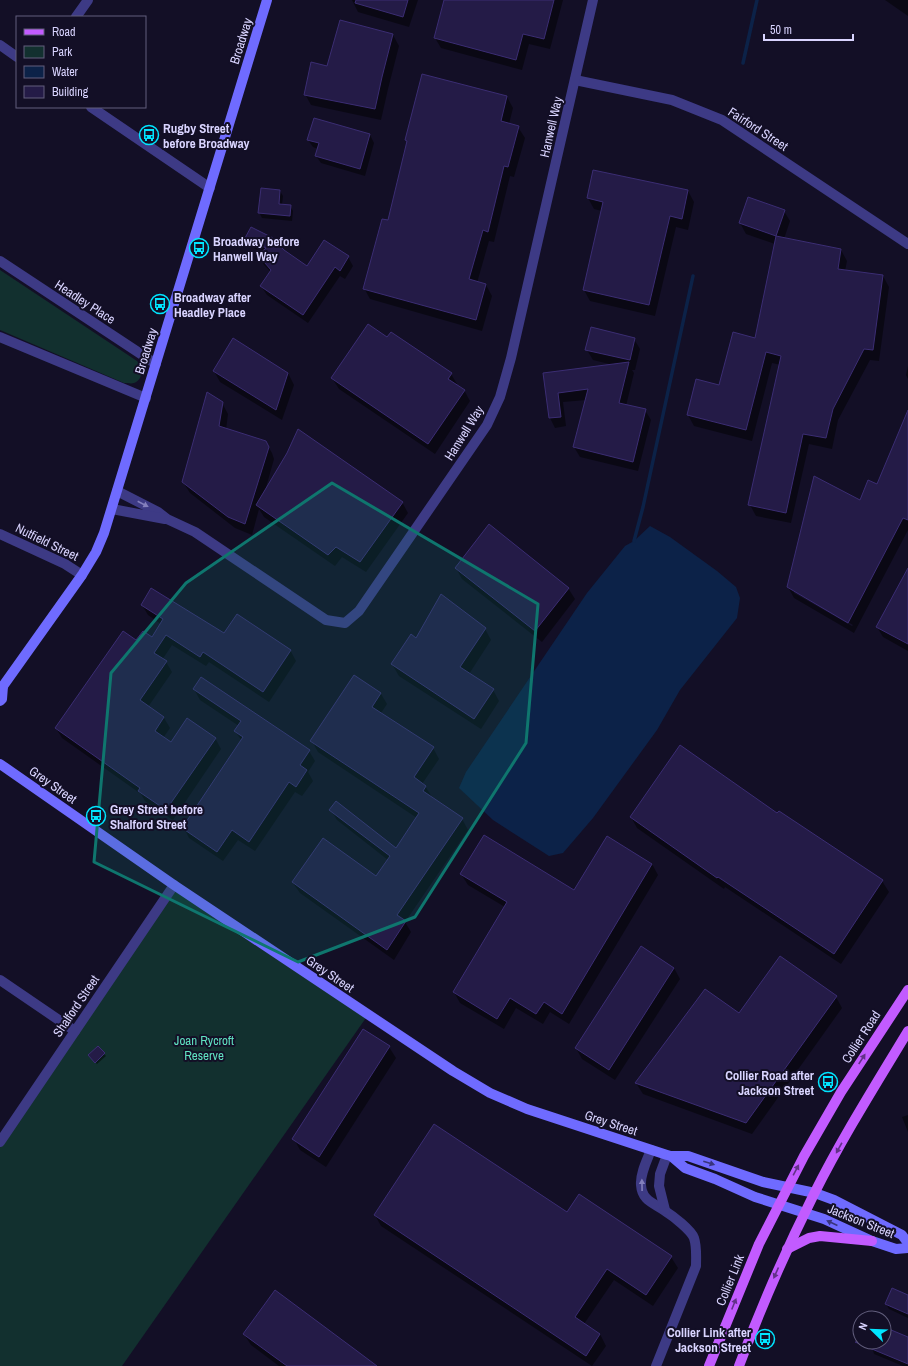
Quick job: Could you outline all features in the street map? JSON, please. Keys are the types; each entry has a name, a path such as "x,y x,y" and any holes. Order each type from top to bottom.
{"main road":[{"name":"Collier Road","path":"778,1205 840,1092 908,990"},
{"path":"739,1366 762,1306 787,1249 815,1193 858,1114 908,1031"},
{"name":"Collier Link","path":"709,1366 759,1244 778,1205"},
{"path":"787,1249 808,1238 820,1236 872,1241"}],"street":[{"path":"77,16 88,0"},
{"name":"Broadway","path":"0,701 2,698 2,687 82,575 96,552 104,533 267,0"},
{"name":"Hanwell Way","path":"117,492 158,512 167,519 195,532 326,620 345,623 359,611 487,425 500,397 511,358 593,0"},
{"path":"0,45 16,55"},
{"name":"Fairford Street","path":"575,80 672,100 722,120 908,244"},
{"path":"92,108 210,188"},
{"name":"Headley Place","path":"0,261 156,364"},
{"path":"0,337 146,398"},
{"name":"Hanwell Way","path":"112,509 167,519"},
{"name":"Nutfield Street","path":"0,534 65,564 82,575"},
{"name":"Grey Street","path":"0,764 174,885 452,1071 490,1093 527,1109 669,1156 688,1156 763,1182 787,1187"},
{"name":"Shalford Street","path":"0,1142 174,885"},
{"path":"0,980 75,1031"},
{"path":"651,1150 641,1184 643,1194 647,1201 665,1210 686,1227 694,1237 696,1256 696,1266 656,1366"},
{"path":"665,1210 659,1186 660,1174 669,1156"},
{"name":"Grey Street","path":"669,1156 685,1168 715,1179 754,1197 778,1205"},
{"name":"Jackson Street","path":"787,1187 815,1193 834,1200 902,1235 908,1243"},
{"name":"Jackson Street","path":"778,1205 824,1219 872,1241 896,1249 908,1248"}],"highlighted area":[{"path":"332,483 538,604 526,743 415,917 298,962 94,862 111,673 186,583"}],"green space":[{"path":"0,270 137,361 142,373 140,379 134,383 124,383 0,330"},
{"name":"Joan Rycroft Reserve","path":"174,885 368,1015 122,1366 0,1366 0,1142"}],"water":[{"path":"650,526 670,537 717,571 736,587 740,598 737,618 680,690 657,730 593,818 563,853 549,856 493,820 459,788 466,772 587,593 625,546 634,541"}],"building":[{"path":"356,0 408,0 403,17 355,3"},
{"path":"444,0 554,0 544,39 523,34 516,60 434,38"},
{"path":"340,20 393,34 375,109 304,95 311,62 327,66"},
{"path":"422,74 507,96 501,121 519,126 508,167 504,166 488,232 483,230 469,279 486,284 476,320 363,289 382,219 388,220 407,141 405,140"},
{"path":"314,118 370,134 360,169 315,156 319,143 307,140"},
{"path":"593,170 688,190 682,219 670,216 649,305 583,290 603,202 587,198"},
{"path":"261,188 280,190 279,204 291,205 290,216 258,213"},
{"path":"748,197 785,210 776,236 739,223"},
{"path":"251,227 273,238 284,250 307,266 324,240 349,256 340,271 335,267 303,315 260,286 271,270 258,255 266,248 245,238"},
{"path":"776,236 841,249 838,269 883,275 873,350 864,349 833,409 826,438 803,434 786,513 748,505 781,356 766,352 746,430 687,415 696,379 719,385 733,332 755,338"},
{"path":"368,324 387,337 391,332 452,373 448,379 465,390 428,444 331,378"},
{"path":"591,327 635,338 630,360 585,350"},
{"path":"233,338 288,373 276,410 213,371"},
{"path":"629,362 619,403 646,409 633,462 573,447 588,389 558,393 561,417 549,418 543,373"},
{"path":"207,392 223,402 219,426 266,441 269,447 245,524 228,517 182,482"},
{"path":"908,410 908,520 903,518 848,623 787,587 814,476 860,500 868,480 877,484"},
{"path":"298,429 403,502 360,562 336,547 328,555 256,505 287,453"},
{"path":"489,524 569,588 535,631 455,568"},
{"path":"908,568 908,644 876,627"},
{"path":"151,588 224,633 237,614 291,650 263,692 203,652 200,657 166,635 154,653 167,661 140,700 164,717 155,731 171,742 187,718 216,738 166,810 138,791 140,788 55,728 123,631 136,640 143,631 152,637 163,619 141,605"},
{"path":"441,594 486,628 460,667 494,689 474,719 391,664 411,634 416,638"},
{"path":"354,675 381,693 372,707 434,747 414,777 426,786 423,791 463,818 397,915 406,921 387,950 292,882 323,838 376,876 390,856 329,810 336,801 396,848 419,813 310,741"},
{"path":"201,677 310,750 300,765 307,770 296,787 289,782 249,842 232,830 217,852 182,828 243,737 234,731 241,721 193,689"},
{"path":"680,745 777,813 779,811 883,880 834,954 718,877 717,878 630,817"},
{"path":"484,835 574,890 607,836 652,864 562,1014 544,1002 536,1014 510,998 497,1019 453,992 507,902 460,874"},
{"path":"641,946 674,968 609,1070 575,1048"},
{"path":"780,956 837,996 746,1123 635,1083 705,989 739,1013"},
{"path":"363,1029 390,1046 319,1157 292,1139"},
{"path":"98,1046 105,1053 95,1063 88,1055"},
{"path":"434,1124 567,1212 579,1194 672,1256 646,1295 607,1269 575,1317 600,1334 586,1356 374,1215"},
{"path":"892,1288 908,1295 908,1314 885,1304"},
{"path":"275,1290 377,1366 287,1366 243,1334"},
{"path":"892,1330 908,1337 908,1364 874,1350 892,1350"}],"waterway":[{"path":"743,63 757,0"},
{"path":"634,541 643,507 693,276"}],"place":[{"name":"Rugby Street before Broadway","path":"149,135"},
{"name":"Broadway before Hanwell Way","path":"199,248"},
{"name":"Broadway after Headley Place","path":"160,304"},
{"name":"Grey Street before Shalford Street","path":"96,816"},
{"name":"Collier Road after Jackson Street","path":"828,1082"},
{"name":"Collier Link after Jackson Street","path":"765,1339"}]}
